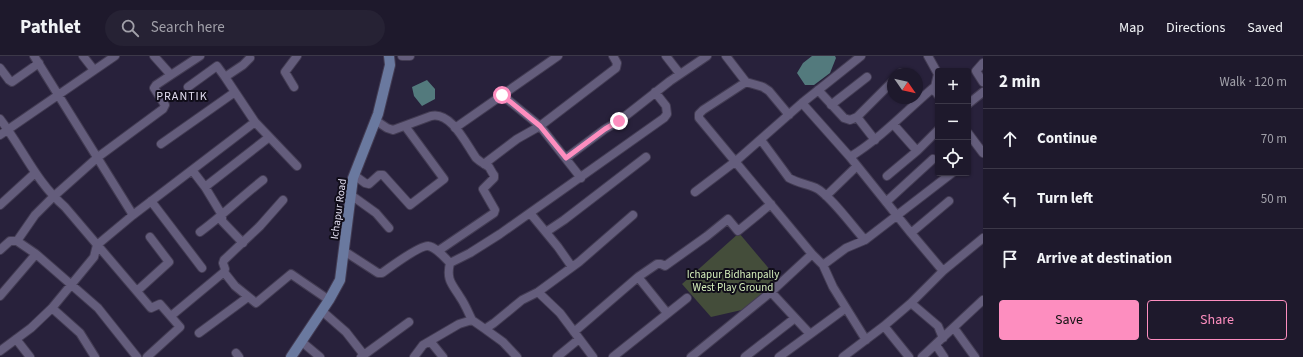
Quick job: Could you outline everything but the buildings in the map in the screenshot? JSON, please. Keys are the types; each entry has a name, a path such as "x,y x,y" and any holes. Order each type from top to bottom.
{"street":[{"path":"83,56 94,70"},
{"path":"0,135 115,56"},
{"path":"154,56 171,75"},
{"path":"17,241 35,215 53,197 98,157 163,108 165,105 154,88 156,85 200,56"},
{"path":"294,87 285,72 297,56"},
{"name":"Ichapur Road","path":"291,357 329,300 340,280 354,175 375,120 390,65 389,56"},
{"path":"402,56 410,56"},
{"path":"455,128 556,56"},
{"path":"484,164 517,139 540,126 616,68 617,63 613,56"},
{"path":"666,56 680,74"},
{"path":"566,158 605,129 619,121 655,92 707,56"},
{"path":"726,56 746,82 763,87 769,91 789,115"},
{"path":"695,192 736,161 802,103 861,56"},
{"path":"928,56 935,69"},
{"path":"225,77 243,65 249,57"},
{"path":"0,68 12,82 37,60 133,215"},
{"path":"983,63 976,71 983,82"},
{"path":"188,87 217,66 254,122 297,166"},
{"path":"831,105 867,77"},
{"path":"746,82 699,114 701,121 736,161 812,254 823,265 833,287 866,340"},
{"path":"818,90 846,120 850,120 857,117 887,87"},
{"path":"850,157 876,140 933,88 935,91"},
{"path":"161,144 235,92"},
{"path":"450,263 470,253 530,213 664,118 667,114 666,106 655,92"},
{"path":"971,102 983,92"},
{"path":"502,95 540,126 580,178"},
{"path":"802,103 850,157 943,271"},
{"path":"375,120 390,130 436,114 445,117 455,128 478,160 488,167 494,175 494,178 483,189 495,212 438,251"},
{"path":"857,117 876,140"},
{"path":"0,119 8,129 35,173 53,197 65,207 152,308 160,304 180,327 147,357"},
{"path":"4,357 0,351 31,328 52,308 70,284 94,257 97,245 133,215 254,122"},
{"path":"894,125 917,151"},
{"path":"354,175 365,183 369,184 379,175 387,177 410,205 444,179 405,126"},
{"path":"887,176 917,151 935,133"},
{"path":"971,137 983,153"},
{"path":"205,187 268,138"},
{"path":"760,140 789,178 816,188 826,196 865,240"},
{"path":"546,232 646,157"},
{"path":"886,202 933,159"},
{"path":"826,196 857,166"},
{"path":"192,170 205,187 222,215 222,221 243,243"},
{"path":"0,205 35,173"},
{"path":"823,265 846,248 865,240 948,176"},
{"path":"200,232 263,180"},
{"path":"351,195 376,213 389,228"},
{"path":"284,200 260,226 224,260 224,272 235,286 256,303 291,274 329,300"},
{"path":"151,201 202,268"},
{"path":"911,233 949,201"},
{"path":"557,357 576,335 638,277 657,264 665,266 707,236 728,218 738,231 771,204"},
{"path":"530,213 572,267"},
{"path":"485,329 494,324 522,300 538,292 572,267 633,215"},
{"path":"137,291 169,262 150,237"},
{"path":"843,357 884,326 911,303 943,271 983,238"},
{"path":"0,250 10,241 17,241 36,254 98,308 137,357"},
{"path":"344,251 376,272 380,273 422,247 428,246 438,251 450,263"},
{"path":"0,296 36,254"},
{"path":"691,357 771,292 812,254"},
{"path":"450,263 448,272 450,282 461,298 472,320 504,342 516,357"},
{"path":"171,316 224,272"},
{"path":"638,277 667,313"},
{"path":"538,292 560,313 593,357"},
{"path":"771,292 810,334"},
{"path":"199,334 248,297"},
{"path":"613,357 687,298"},
{"path":"922,357 983,300"},
{"path":"911,303 938,326 943,338"},
{"path":"52,308 80,333 95,357"},
{"path":"779,357 846,308"},
{"path":"322,311 346,332 363,356 409,322"},
{"path":"745,357 795,318"},
{"path":"414,357 424,345 430,341 459,324 472,320"},
{"path":"884,326 909,357"},
{"path":"954,328 975,357"},
{"path":"16,339 30,357"},
{"path":"430,341 444,357"},
{"path":"302,342 320,357"},
{"path":"936,344 944,357"}],"green space":[{"name":"Ichapur Bidhanpally West Play Ground","path":"739,233 776,277 768,290 746,309 711,317 682,284"}],"shaded area":[{"path":"812,56 835,56 836,58 830,73 814,85 805,85 797,73 803,63"},
{"path":"427,80 435,89 435,99 422,106 414,96 412,87"}],"district":[{"name":"PRANTIK","path":"182,96"}],"route":[{"path":"502,95 540,126 566,158 605,129 619,121"}]}
